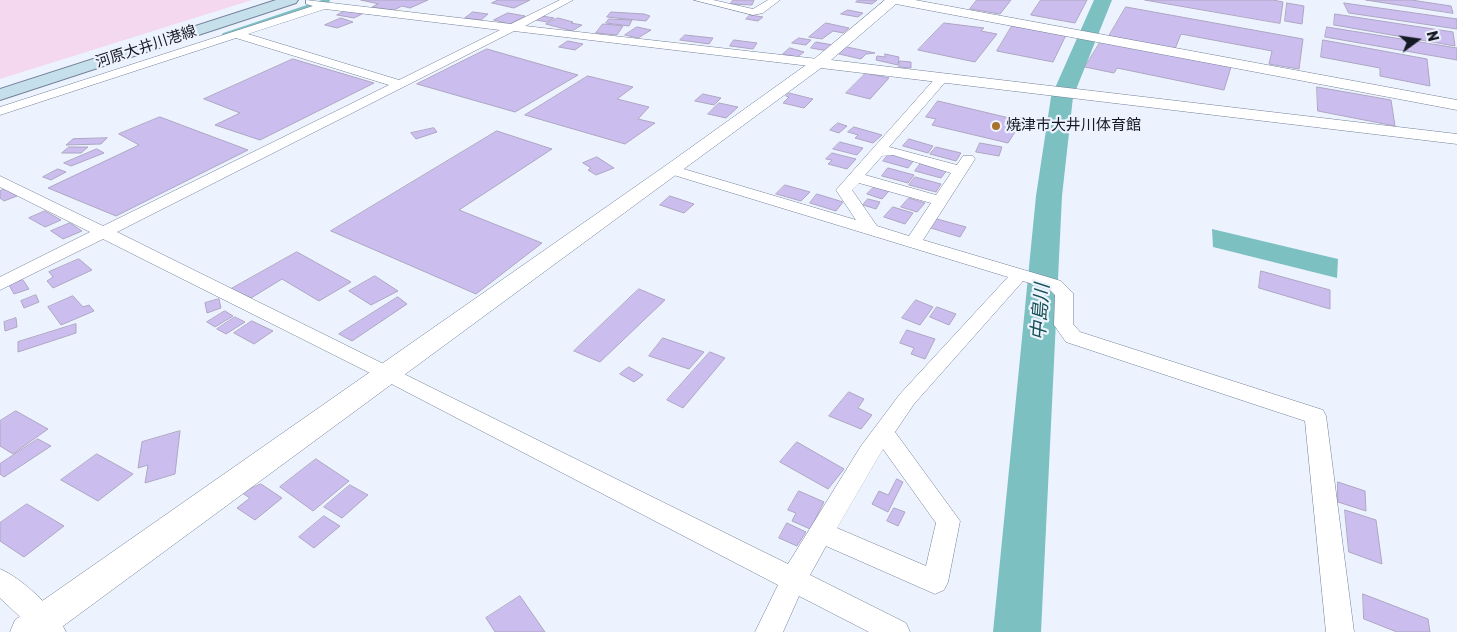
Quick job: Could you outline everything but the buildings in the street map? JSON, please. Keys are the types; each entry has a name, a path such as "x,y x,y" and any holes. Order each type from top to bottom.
{"main road":[{"name":"河原大井川港線","path":"0,95 291,0"}],"street":[{"path":"0,284 568,0"},
{"path":"699,0 753,12 759,11 775,0"},
{"path":"0,582 40,628 387,373 672,170 818,63 893,0 1457,105"},
{"path":"0,111 235,34 317,4 1457,139"},
{"path":"235,34 400,84"},
{"path":"871,230 844,190 943,77"},
{"path":"877,152 894,151 964,165 913,242"},
{"path":"672,170 1055,285 1064,293 1062,325 1073,337 1315,416 1340,632"},
{"path":"856,177 940,201"},
{"path":"0,181 387,373 896,632"},
{"path":"769,632 793,580 869,452 883,432 907,399 1021,275"},
{"path":"822,533 935,582 948,520 883,432"}],"shaded area":[{"path":"0,0 252,0 0,79"}],"water":[{"path":"1212,229 1338,259 1337,278 1213,247"}],"waterway":[{"path":"224,35 328,0"},
{"name":"中島川","path":"1017,632 1049,196 1062,97 1103,0"}],"place":[{"name":"焼津市大井川体育館","path":"996,126"}]}
